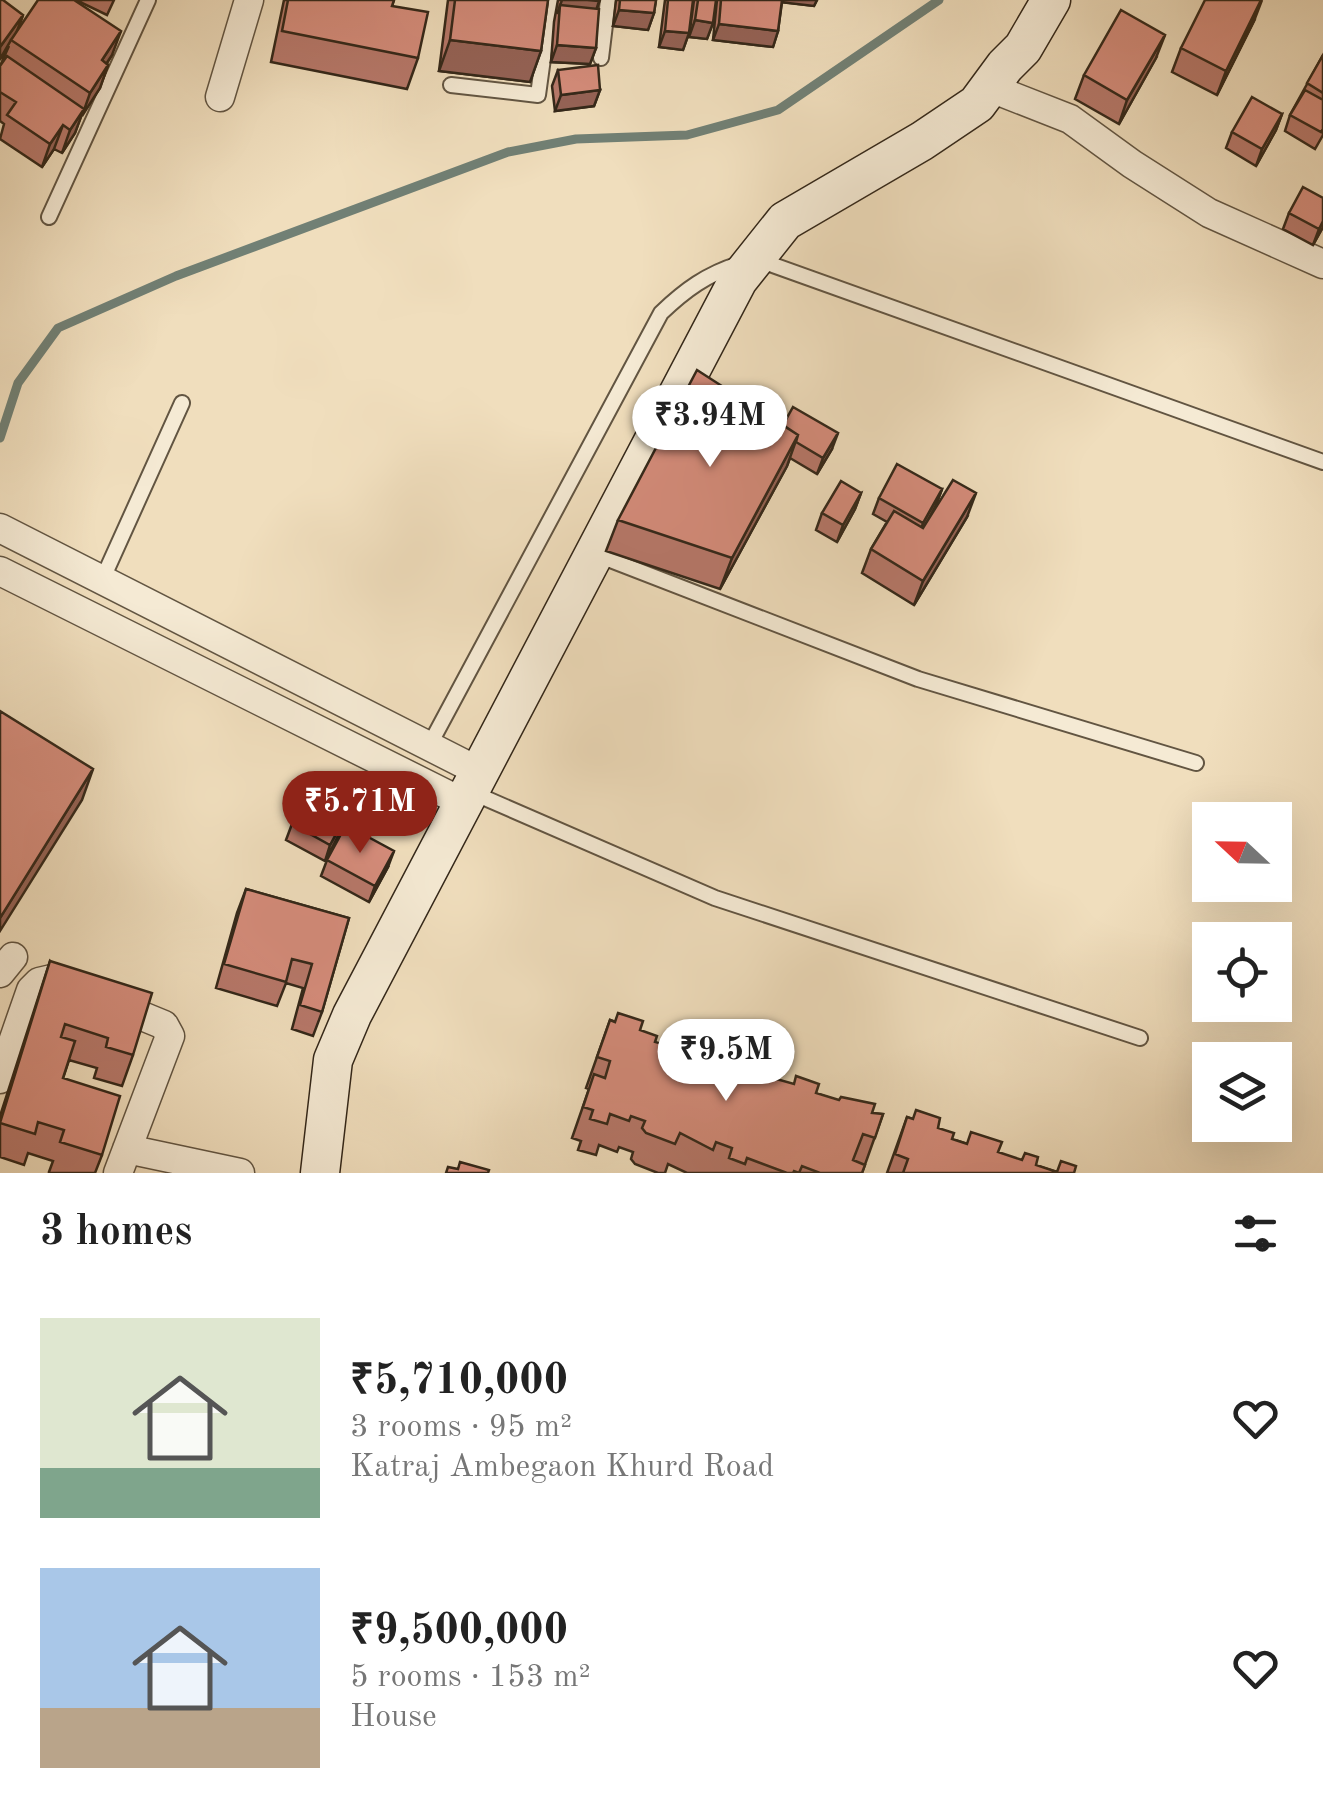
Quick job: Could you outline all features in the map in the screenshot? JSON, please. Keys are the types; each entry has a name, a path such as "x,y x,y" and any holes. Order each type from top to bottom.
{"street":[{"path":"220,98 249,0"},
{"path":"320,1173 333,1060 352,1015 738,280 785,221 922,141 976,104 1004,66 1024,48 1051,1"},
{"path":"991,88 1070,120 1208,213 1323,264"},
{"path":"0,528 428,746 472,789"},
{"path":"10,576 472,789"},
{"path":"0,1079 31,990 39,982 52,979 153,1018 164,1025 170,1036 122,1161 240,1173"}],"lane":[{"path":"49,217 148,0"},
{"path":"451,85 538,95 551,0"},
{"path":"601,58 608,0"},
{"path":"428,746 661,313 684,290 712,272 755,258 1323,462"},
{"path":"102,578 182,403"},
{"path":"594,554 918,679 1196,763"},
{"path":"472,789 715,898 1140,1038"}],"building":[{"path":"0,0 23,15 0,47"},
{"path":"38,0 74,0 121,31 102,60 108,65 90,93 11,40"},
{"path":"288,0 394,0 392,6 428,12 418,58 282,31"},
{"path":"455,0 548,0 541,51 450,40"},
{"path":"620,0 656,0 654,13 619,10"},
{"path":"668,0 693,0 689,33 665,31"},
{"path":"698,0 716,0 713,23 695,20"},
{"path":"721,0 782,0 778,31 719,24"},
{"path":"1205,0 1261,0 1226,71 1181,48"},
{"path":"560,5 599,9 596,48 557,45"},
{"path":"1121,10 1165,35 1127,100 1084,75"},
{"path":"1323,55 1323,93 1307,83"},
{"path":"7,56 84,109 70,130 63,125 50,144 7,115 16,102 0,92 0,66"},
{"path":"598,65 600,90 561,95 558,70"},
{"path":"1305,90 1323,100 1321,132 1290,115"},
{"path":"1252,97 1282,114 1262,149 1232,132"},
{"path":"1303,187 1323,198 1319,229 1289,213"},
{"path":"697,370 798,435 732,558 618,520"},
{"path":"793,407 838,433 823,458 796,442 798,435 783,425"},
{"path":"897,464 942,489 923,523 879,498"},
{"path":"953,480 976,493 923,581 871,549 894,511 923,528"},
{"path":"841,481 861,493 843,525 822,513"},
{"path":"0,711 93,769 0,918"},
{"path":"315,780 354,801 330,845 292,824"},
{"path":"346,825 394,851 375,886 327,860"},
{"path":"246,889 349,918 322,1012 300,1005 312,964 292,959 286,982 224,964"},
{"path":"50,961 152,993 133,1055 106,1047 108,1038 65,1024 61,1037 75,1041 63,1078 120,1096 102,1155 60,1142 64,1130 38,1122 35,1134 0,1123"},
{"path":"618,1013 643,1021 640,1030 657,1036 655,1042 670,1046 673,1035 704,1045 701,1055 725,1062 727,1055 741,1059 738,1068 760,1075 763,1064 779,1069 776,1079 794,1084 796,1076 819,1084 816,1093 875,1104 872,1113 883,1114 875,1138 863,1134 853,1160 865,1165 862,1173 820,1173 802,1166 799,1173 787,1173 747,1158 745,1164 729,1158 732,1148 716,1142 713,1150 680,1133 675,1144 646,1133 642,1128 645,1121 631,1116 629,1121 610,1114 607,1124 590,1119 593,1110 583,1107 594,1074 605,1078 610,1061 597,1057 610,1020 615,1022"},
{"path":"916,1110 940,1118 938,1128 954,1133 952,1139 967,1144 971,1132 1002,1142 998,1152 1022,1160 1025,1153 1038,1157 1036,1165 1057,1172 1061,1161 1076,1166 1074,1173 903,1173 908,1159 895,1154 907,1117 913,1119"},
{"path":"460,1162 489,1170 488,1173 446,1173 448,1167 458,1169"}],"waterway":[{"path":"0,438 18,383 58,328 176,276 508,152 576,139 687,135 778,110 939,0"}]}
